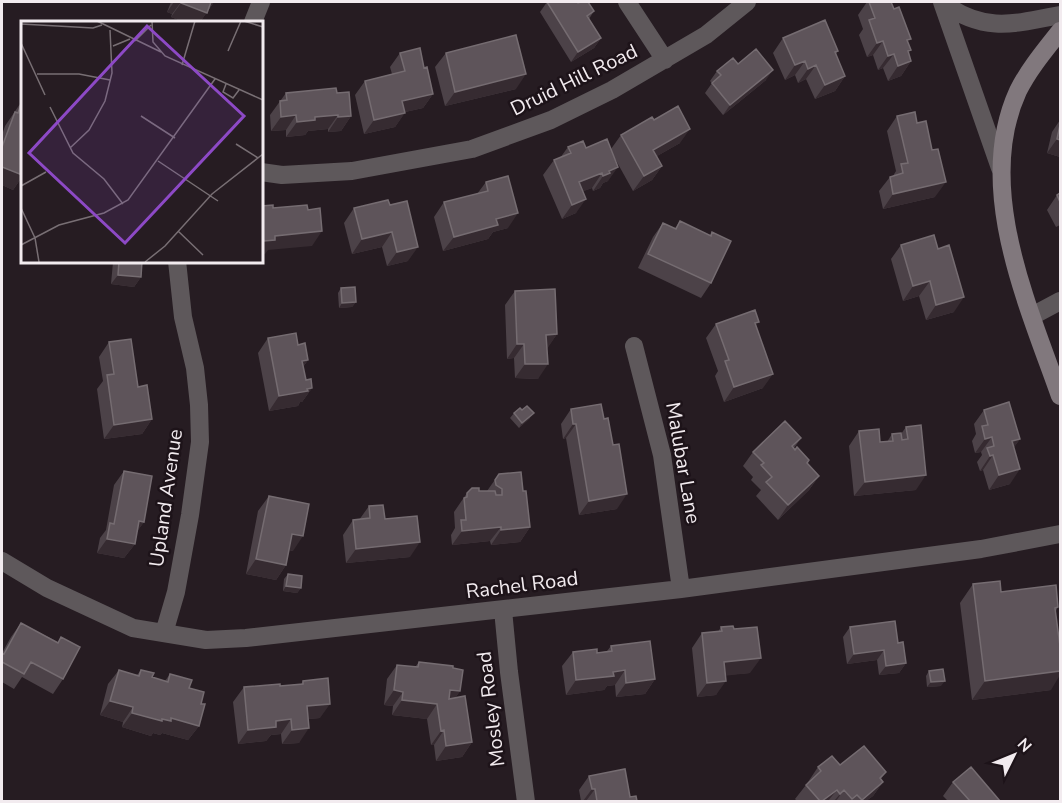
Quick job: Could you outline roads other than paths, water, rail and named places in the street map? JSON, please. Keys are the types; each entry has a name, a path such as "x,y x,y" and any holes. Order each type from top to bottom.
{"main road":[{"path":"1060,31 1037,60 1018,91 1007,126 1000,168 1002,199 1009,240 1060,396"}],"street":[{"path":"253,21 261,2"},
{"path":"627,2 665,60"},
{"name":"Druid Hill Road","path":"262,172 282,175 352,171 472,149 551,120 665,60 706,35 747,2"},
{"path":"943,2 960,15 975,21 1001,24 1060,15"},
{"path":"943,2 1000,168"},
{"name":"Upland Avenue","path":"164,633 176,592 200,442 195,368 183,317 177,262"},
{"path":"1032,316 1060,302"},
{"name":"Malubar Lane","path":"634,346 662,455 681,589"},
{"name":"Rachel Road","path":"2,561 47,588 133,628 206,640 246,638 681,589 981,549 1060,534"},
{"name":"Mosley Road","path":"503,610 526,801"}]}
